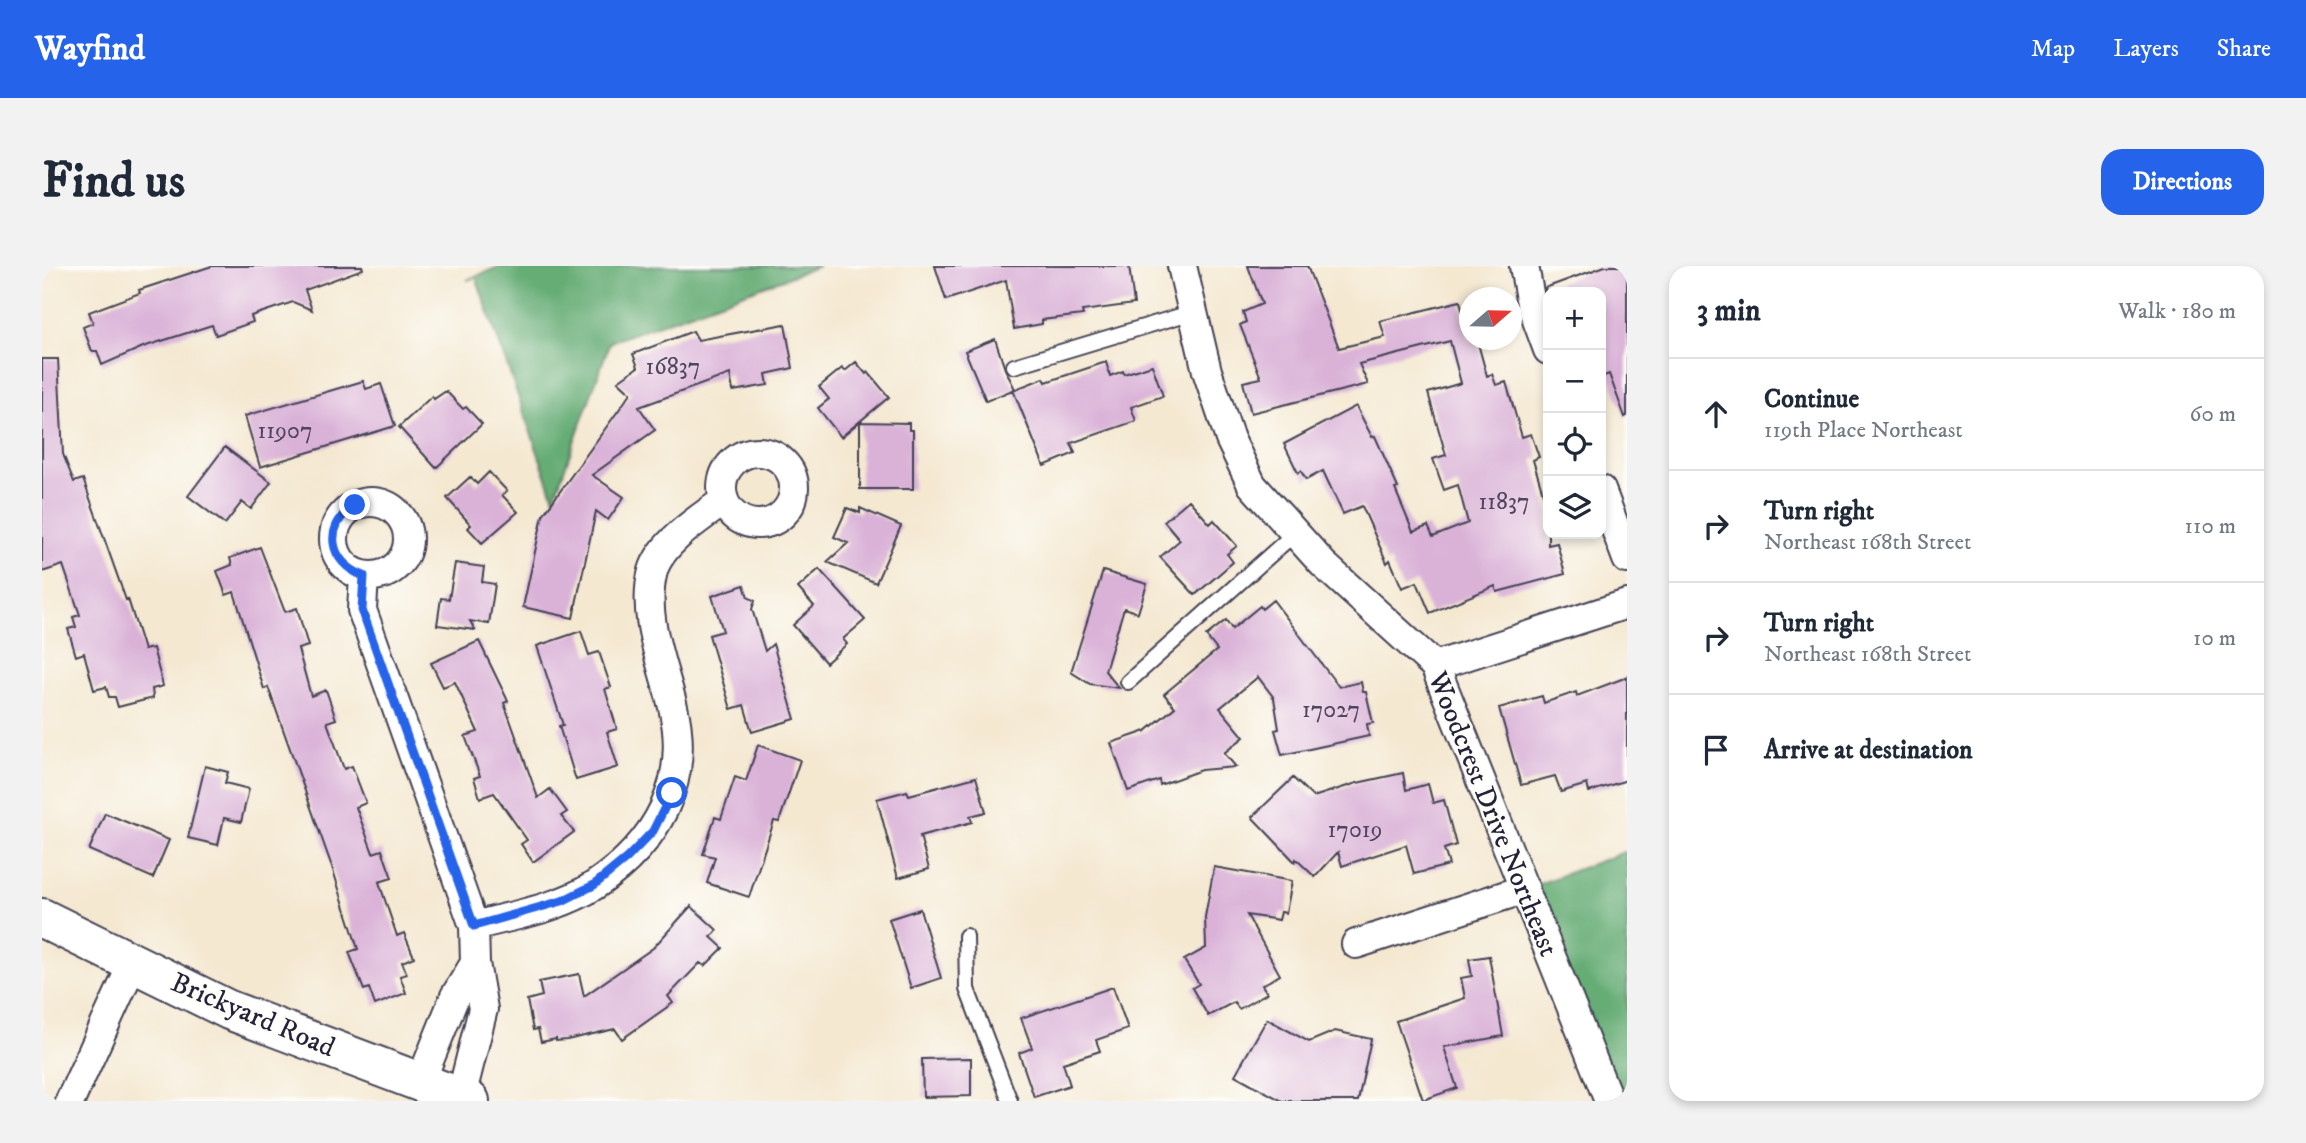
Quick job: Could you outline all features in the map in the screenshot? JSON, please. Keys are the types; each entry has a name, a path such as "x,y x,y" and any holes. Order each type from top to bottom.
{"street":[{"name":"Woodcrest Drive Northeast","path":"1182,266 1207,371 1230,439 1252,485 1323,564 1435,666 1609,1101"},
{"path":"1524,266 1531,304 1543,336"},
{"path":"474,926 550,904 594,885 627,858 653,831 672,793 679,747 674,711 653,628 650,595 654,569 688,526 724,501"},
{"path":"1606,503 1627,559"},
{"path":"364,576 362,610 474,926 475,963 483,1009 465,1099"},
{"path":"1435,666 1627,604"},
{"path":"1356,944 1525,889"},
{"name":"Brickyard Road","path":"42,918 229,1010 465,1099"},
{"path":"70,1101 133,963"},
{"path":"420,1083 455,996 475,963"}],"lane":[{"path":"1014,366 1193,312"},
{"path":"1128,682 1295,533"},
{"path":"966,936 967,989 1010,1101"}],"green space":[{"path":"501,266 819,266 610,342 554,498 476,277 467,280"},
{"path":"1627,851 1627,1101 1609,1101 1525,889"}],"building":[{"path":"212,266 362,266 363,269 305,290 312,310 293,302 251,316 253,322 216,335 212,325 143,347 102,365 97,351 92,351 83,327 93,323 89,312 140,293 139,290"},
{"path":"935,266 1129,266 1134,304 1082,311 1083,315 1042,320 1042,324 1014,329 1006,280 946,300"},
{"path":"1248,266 1307,266 1339,348 1385,337 1380,321 1459,301 1459,350 1480,350 1487,376 1492,374 1496,385 1506,382 1522,437 1531,434 1539,457 1533,460 1543,493 1543,539 1548,539 1548,545 1557,543 1565,574 1497,592 1495,586 1430,613 1417,582 1402,588 1390,560 1387,563 1362,506 1343,514 1323,471 1306,480 1301,471 1298,473 1284,444 1356,406 1372,437 1375,436 1398,488 1395,489 1413,532 1428,526 1433,537 1468,523 1458,485 1444,490 1433,459 1446,455 1428,393 1461,383 1450,341 1359,364 1368,384 1251,413 1243,382 1261,378 1240,325 1246,322 1243,312 1262,304"},
{"path":"1605,266 1627,266 1627,416 1625,417 1609,374 1606,375 1606,287 1548,287"},
{"path":"785,324 793,368 766,374 768,385 733,391 730,374 639,407 655,430 592,475 624,497 608,520 596,511 573,618 523,607 543,515 631,393 618,381 638,367 633,354 693,331 698,340"},
{"path":"995,339 1015,389 986,401 965,351"},
{"path":"42,359 58,359 63,454 74,482 83,479 144,650 153,648 163,686 152,689 153,698 118,707 115,697 109,697 106,687 94,690 84,653 76,656 68,629 76,627 73,617 80,615 63,565 42,572"},
{"path":"856,362 889,397 841,437 818,408 829,399 819,387 842,368 845,371"},
{"path":"1106,362 1110,376 1152,365 1163,396 1131,407 1136,421 1071,443 1075,453 1044,466 1013,390 1044,378 1046,382"},
{"path":"363,381 366,389 381,384 395,426 260,467 245,416"},
{"path":"446,391 482,424 436,468 399,427 432,396 434,399"},
{"path":"860,422 909,423 909,430 913,430 913,489 860,489"},
{"path":"225,447 271,482 251,509 242,502 225,524 188,496"},
{"path":"489,472 507,491 502,495 518,512 482,543 468,528 471,525 447,498 470,477 477,484"},
{"path":"1189,500 1210,524 1214,520 1237,546 1227,554 1233,562 1195,595 1160,557 1180,540 1164,521"},
{"path":"847,508 860,513 860,508 901,526 876,583 827,562 848,543 834,537"},
{"path":"260,547 285,612 297,608 308,646 298,649 311,696 326,690 336,719 327,722 344,769 352,766 366,803 356,807 373,853 382,850 392,878 379,882 397,936 404,933 414,957 402,962 407,974 400,976 406,993 375,1005 369,988 364,990 349,952 358,949 332,867 268,687 264,689 234,592 226,595 217,571 232,565 230,558"},
{"path":"455,563 484,567 482,582 495,584 489,624 470,621 475,630 437,625 441,598 449,599"},
{"path":"819,569 865,620 843,639 847,644 826,663 793,625 814,606 798,588"},
{"path":"1103,571 1147,584 1138,613 1124,608 1105,671 1119,688 1090,684 1071,672"},
{"path":"744,585 748,597 755,601 752,609 765,651 773,644 795,719 752,732 744,705 731,709 709,635 723,631 712,596"},
{"path":"1273,600 1339,687 1361,682 1373,723 1367,724 1369,736 1282,755 1275,730 1279,729 1274,698 1258,677 1220,708 1244,737 1224,753 1236,767 1201,770 1160,785 1159,780 1128,791 1111,743 1146,731 1175,707 1164,694 1217,650 1206,636 1226,620 1232,629 1260,606 1262,609"},
{"path":"581,631 589,655 599,652 611,687 605,689 617,729 607,732 618,767 576,780 559,726 563,725 537,646"},
{"path":"479,641 508,701 504,703 538,798 550,789 567,812 561,816 574,832 533,862 521,844 527,840 494,793 480,798 474,778 480,776 465,736 478,732 455,682 443,687 431,663"},
{"path":"1627,677 1627,780 1589,792 1587,784 1561,792 1555,776 1521,785 1499,708 1542,696 1544,703 1576,692 1577,696"},
{"path":"758,745 800,760 779,822 774,821 749,897 707,883 715,857 703,854 715,817 721,819 735,777 746,781"},
{"path":"205,766 228,772 225,783 249,789 241,822 224,818 218,845 188,838"},
{"path":"1403,773 1406,790 1428,784 1433,803 1444,800 1456,845 1444,849 1449,865 1414,874 1406,845 1342,866 1338,852 1315,877 1296,859 1295,862 1252,817 1293,778 1313,797 1357,783"},
{"path":"976,777 986,812 970,816 972,822 920,836 929,869 898,878 877,799 907,791 909,795"},
{"path":"105,813 169,840 153,878 89,850"},
{"path":"1214,867 1292,881 1286,913 1281,912 1279,920 1247,915 1280,975 1262,985 1267,993 1239,1009 1234,1002 1208,1016 1192,988 1199,984 1184,960 1206,948 1205,917"},
{"path":"691,906 717,930 711,937 723,948 705,966 700,963 668,996 673,1003 622,1039 615,1029 567,1040 541,1042 538,1029 533,1030 527,1000 542,996 539,982 579,974 584,996 653,948"},
{"path":"920,909 941,978 911,988 889,919"},
{"path":"1489,956 1503,1036 1444,1047 1457,1088 1423,1100 1396,1021 1465,998 1461,978 1472,976 1469,959"},
{"path":"1113,987 1128,1029 1096,1040 1100,1051 1063,1063 1070,1085 1034,1097 1019,1053 1032,1048 1021,1018"},
{"path":"1267,1019 1309,1042 1335,1031 1371,1039 1358,1101 1282,1101 1235,1075"},
{"path":"971,1058 971,1096 923,1097 922,1059"}],"route":[{"path":"355,505 345,511 334,531 337,555 353,572 364,576 362,610 474,926 562,901 594,885 627,858 653,831 672,793"}]}
